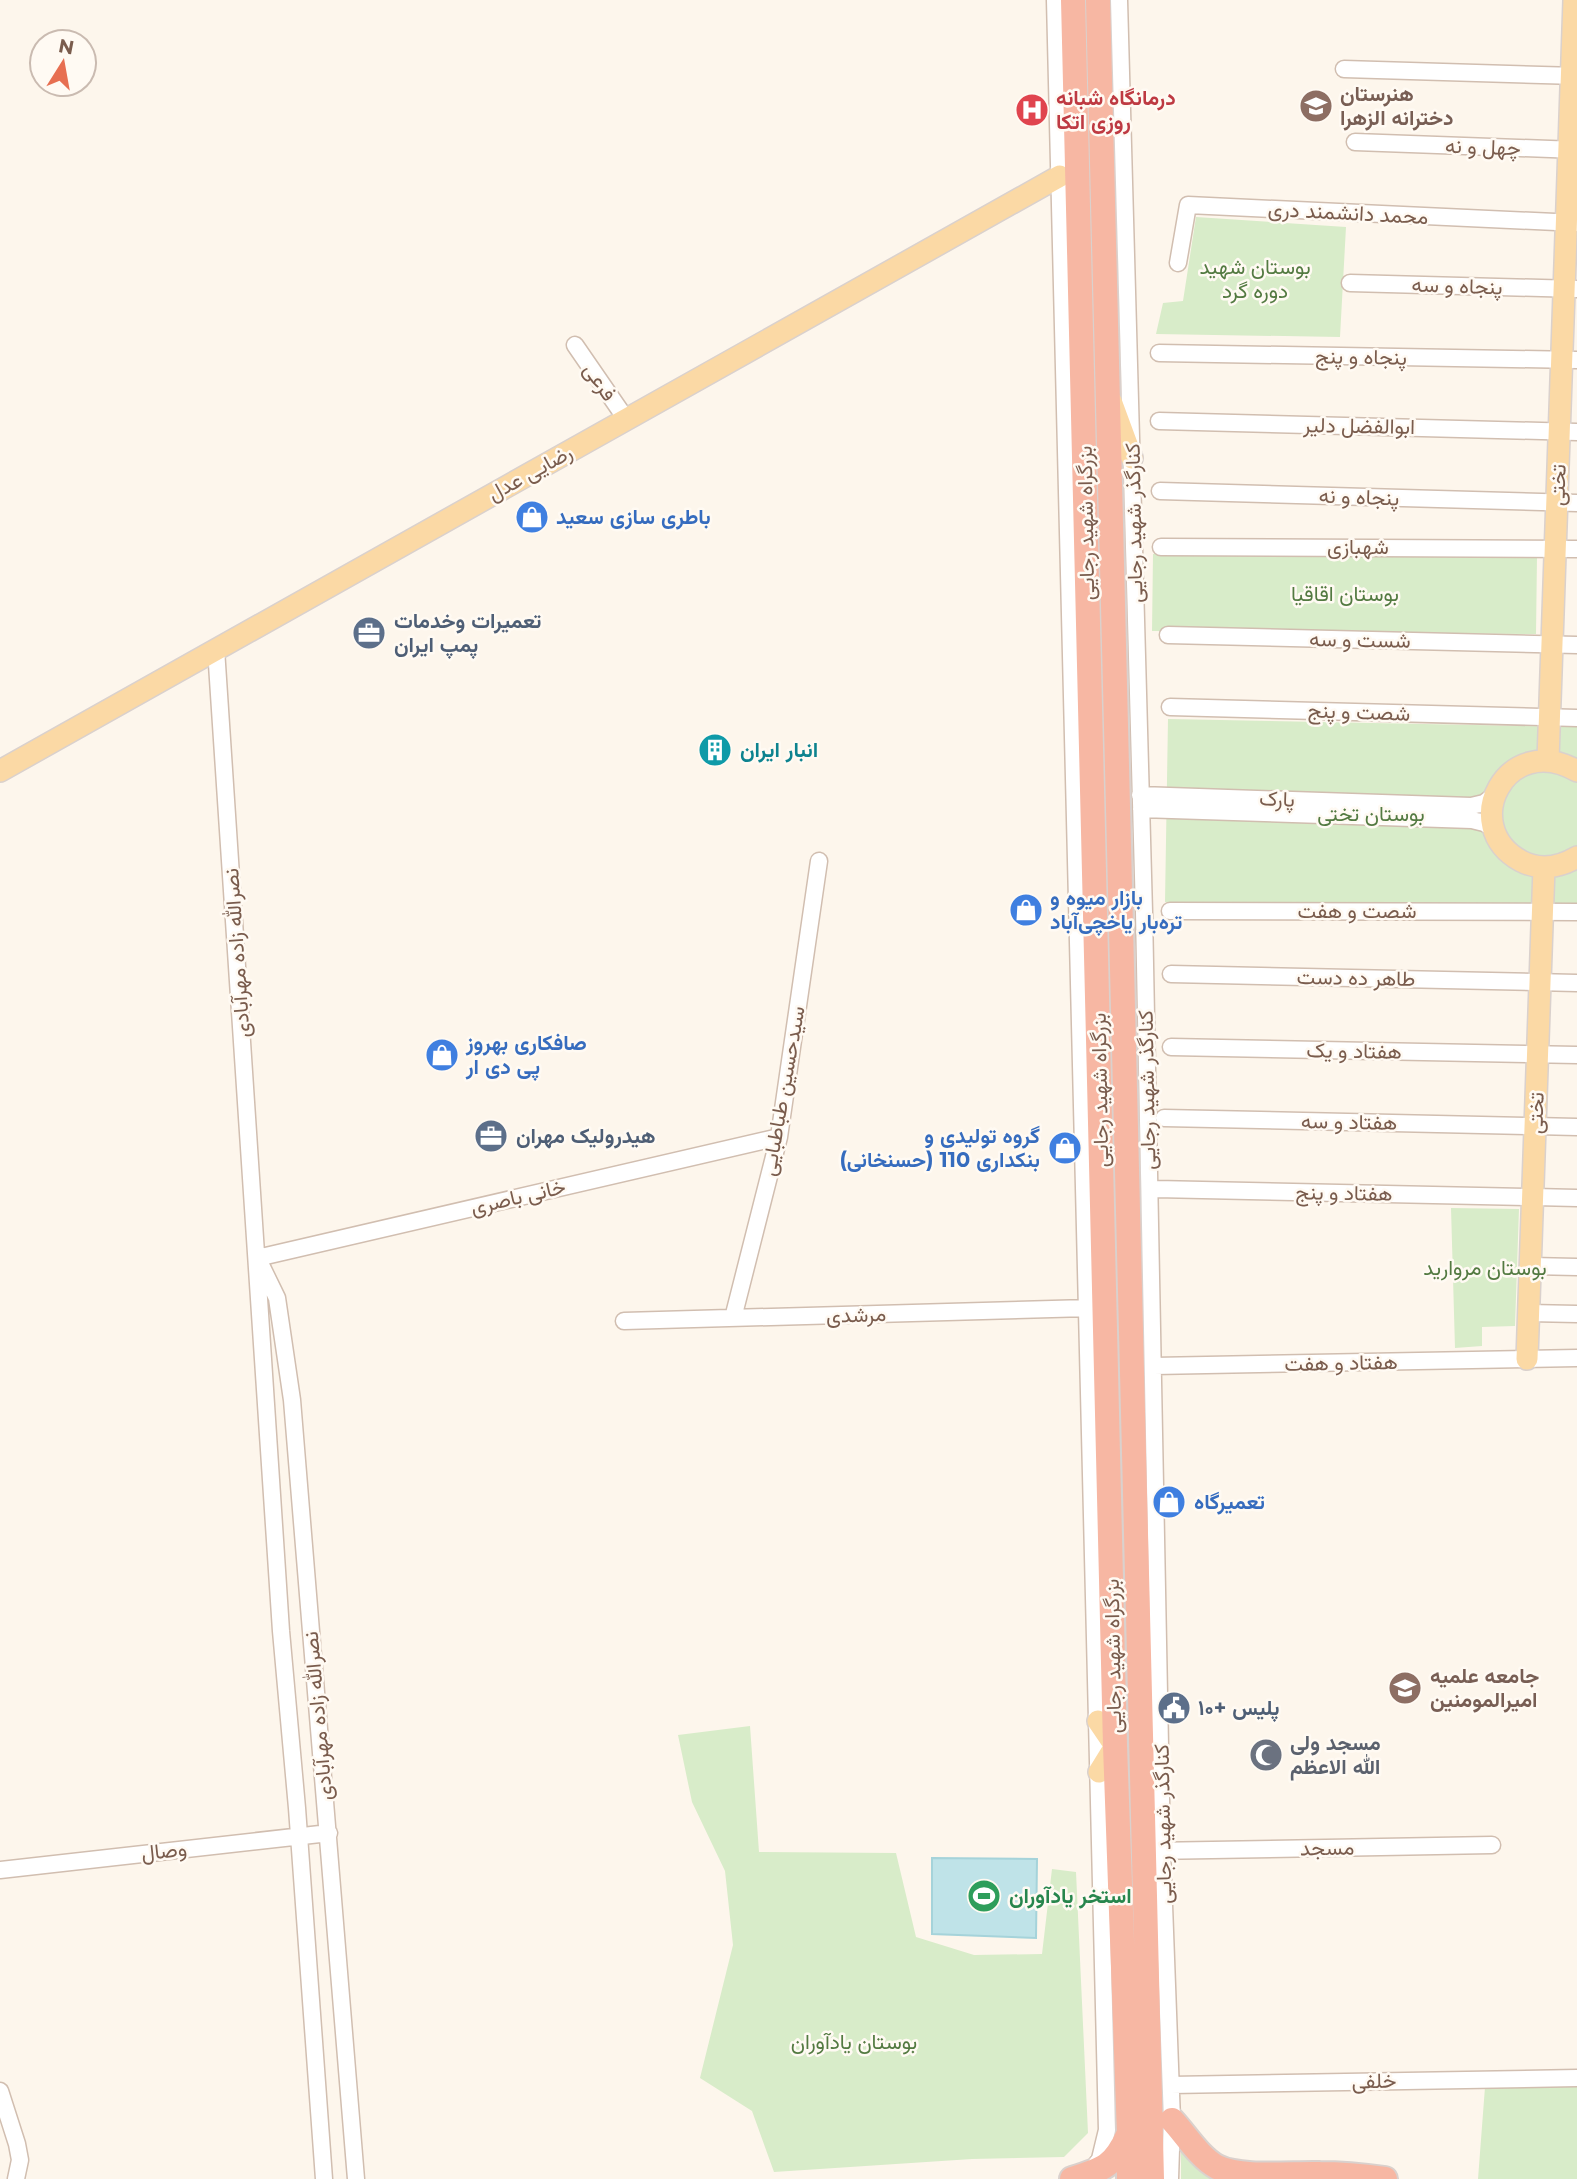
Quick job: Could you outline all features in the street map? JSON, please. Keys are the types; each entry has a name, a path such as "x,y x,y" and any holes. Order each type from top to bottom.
{"highway":[{"name":"بزرگراه شهید رجایی","path":"1073,0 1115,1746 1129,2179"},
{"name":"بزرگراه شهید رجایی","path":"1098,0 1154,1851 1152,2179"},
{"path":"1172,2120 1206,2158 1227,2171 1260,2174 1343,2174 1385,2179"},
{"path":"1081,2176 1114,2161 1129,2134"}],"main road":[{"name":"تختی","path":"1548,760 1555,548 1567,503 1575,1"},
{"name":"رضایی عدل","path":"0,771 1060,176"},
{"path":"1108,393 1132,458"},
{"path":"1577,771 1564,763 1548,760 1531,762 1515,769 1503,780 1494,795 1491,812 1493,828 1501,844 1512,856 1527,864 1544,867 1561,865 1577,857"},
{"name":"تختی","path":"1527,1359 1544,867"},
{"path":"1098,1721 1115,1746 1099,1772"}],"street":[{"path":"1055,0 1107,2130 1100,2158 1081,2176"},
{"name":"کنارگذر شهید رجایی","path":"1119,0 1145,802 1154,1366 1154,1851 1171,2085 1170,2179"},
{"path":"1344,69 1574,76"},
{"name":"چهل و نه","path":"1355,142 1573,150"},
{"name":"محمد دانشمند دری","path":"1178,263 1188,205 1572,223"},
{"name":"پنجاه و سه","path":"1350,283 1571,289"},
{"name":"فرعی","path":"575,345 626,419"},
{"name":"پنجاه و پنج","path":"1159,353 1569,360"},
{"name":"ابوالفضل دلیر","path":"1159,421 1568,432"},
{"name":"پنجاه و نه","path":"1160,491 1567,503"},
{"name":"شهبازی","path":"1161,547 1577,549"},
{"name":"شست و سه","path":"1168,635 1577,645"},
{"name":"نصرالله زاده مهرآبادی","path":"216,649 281,1630 324,2179"},
{"name":"شصت و پنج","path":"1170,707 1577,718"},
{"name":"پارک","path":"1407,811 1471,806 1484,803 1494,795"},
{"name":"پارک","path":"1145,802 1407,811 1472,820 1493,828"},
{"name":"سیدحسین طباطبایی","path":"733,1318 779,1137 820,861"},
{"name":"شصت و هفت","path":"1170,911 1577,912"},
{"name":"طاهر ده دست","path":"1171,974 1577,983"},
{"name":"هفتاد و یک","path":"1171,1047 1577,1055"},
{"name":"هفتاد و سه","path":"1164,1118 1577,1127"},
{"name":"خانی باصری","path":"257,1258 779,1137"},
{"name":"هفتاد و پنج","path":"1156,1189 1577,1198"},
{"name":"نصرالله زاده مهرآبادی","path":"257,1258 277,1298 292,1400 356,2179"},
{"path":"1531,1266 1577,1267"},
{"name":"مرشدی","path":"624,1321 1088,1308"},
{"path":"1529,1313 1577,1314"},
{"name":"هفتاد و هفت","path":"1154,1366 1577,1358"},
{"name":"وصال","path":"0,1870 329,1833"},
{"name":"مسجد","path":"1154,1851 1492,1845"},
{"name":"خلفی","path":"1171,2085 1577,2078"},
{"path":"0,2091 17,2144 20,2161 16,2179"}],"green space":[{"name":"بوستان شهید دوره گرد","path":"1196,217 1346,227 1340,337 1156,334 1163,303 1183,301"},
{"name":"بوستان اقاقیا","path":"1153,554 1537,557 1536,634 1152,631"},
{"name":"بوستان تختی","path":"1168,719 1577,727 1577,909 1165,902"},
{"name":"بوستان مروارید","path":"1451,1208 1519,1209 1515,1326 1482,1327 1482,1346 1455,1348"},
{"name":"بوستان یادآوران","path":"750,1726 759,1852 896,1853 916,1937 974,1955 1042,1954 1052,1869 1076,1872 1088,2133 1064,2157 972,2159 774,2172 752,2111 700,2078 733,1945 725,1871 692,1802 678,1735"},
{"path":"1485,2087 1577,2087 1577,2179 1478,2179"},
{"path":"1181,2145 1227,2179 1181,2179"}],"water":[{"name":"استخر یادآوران","path":"932,1858 1037,1859 1036,1938 932,1934"}],"place":[{"name":"هنرستان دخترانه الزهرا","path":"1316,106"},
{"name":"درمانگاه شبانه روزی اتکا","path":"1032,110"},
{"name":"باطری سازی سعید","path":"532,517"},
{"name":"تعمیرات وخدمات پمپ ایران","path":"369,633"},
{"name":"انبار ایران","path":"715,750"},
{"name":"بازار میوه و تره‌بار یاخچی‌آباد","path":"1026,910"},
{"name":"صافکاری بهروز پی دی ار","path":"442,1055"},
{"name":"هیدرولیک مهران","path":"491,1136"},
{"name":"گروه تولیدی و بنکداری 110 (حسنخانی)","path":"1065,1148"},
{"name":"تعمیرگاه","path":"1169,1502"},
{"name":"جامعه علمیه امیرالمومنین","path":"1405,1688"},
{"name":"پلیس +۱۰","path":"1174,1708"},
{"name":"مسجد ولی الله الاعظم","path":"1266,1755"},
{"name":"استخر یادآوران","path":"984,1896"}]}
